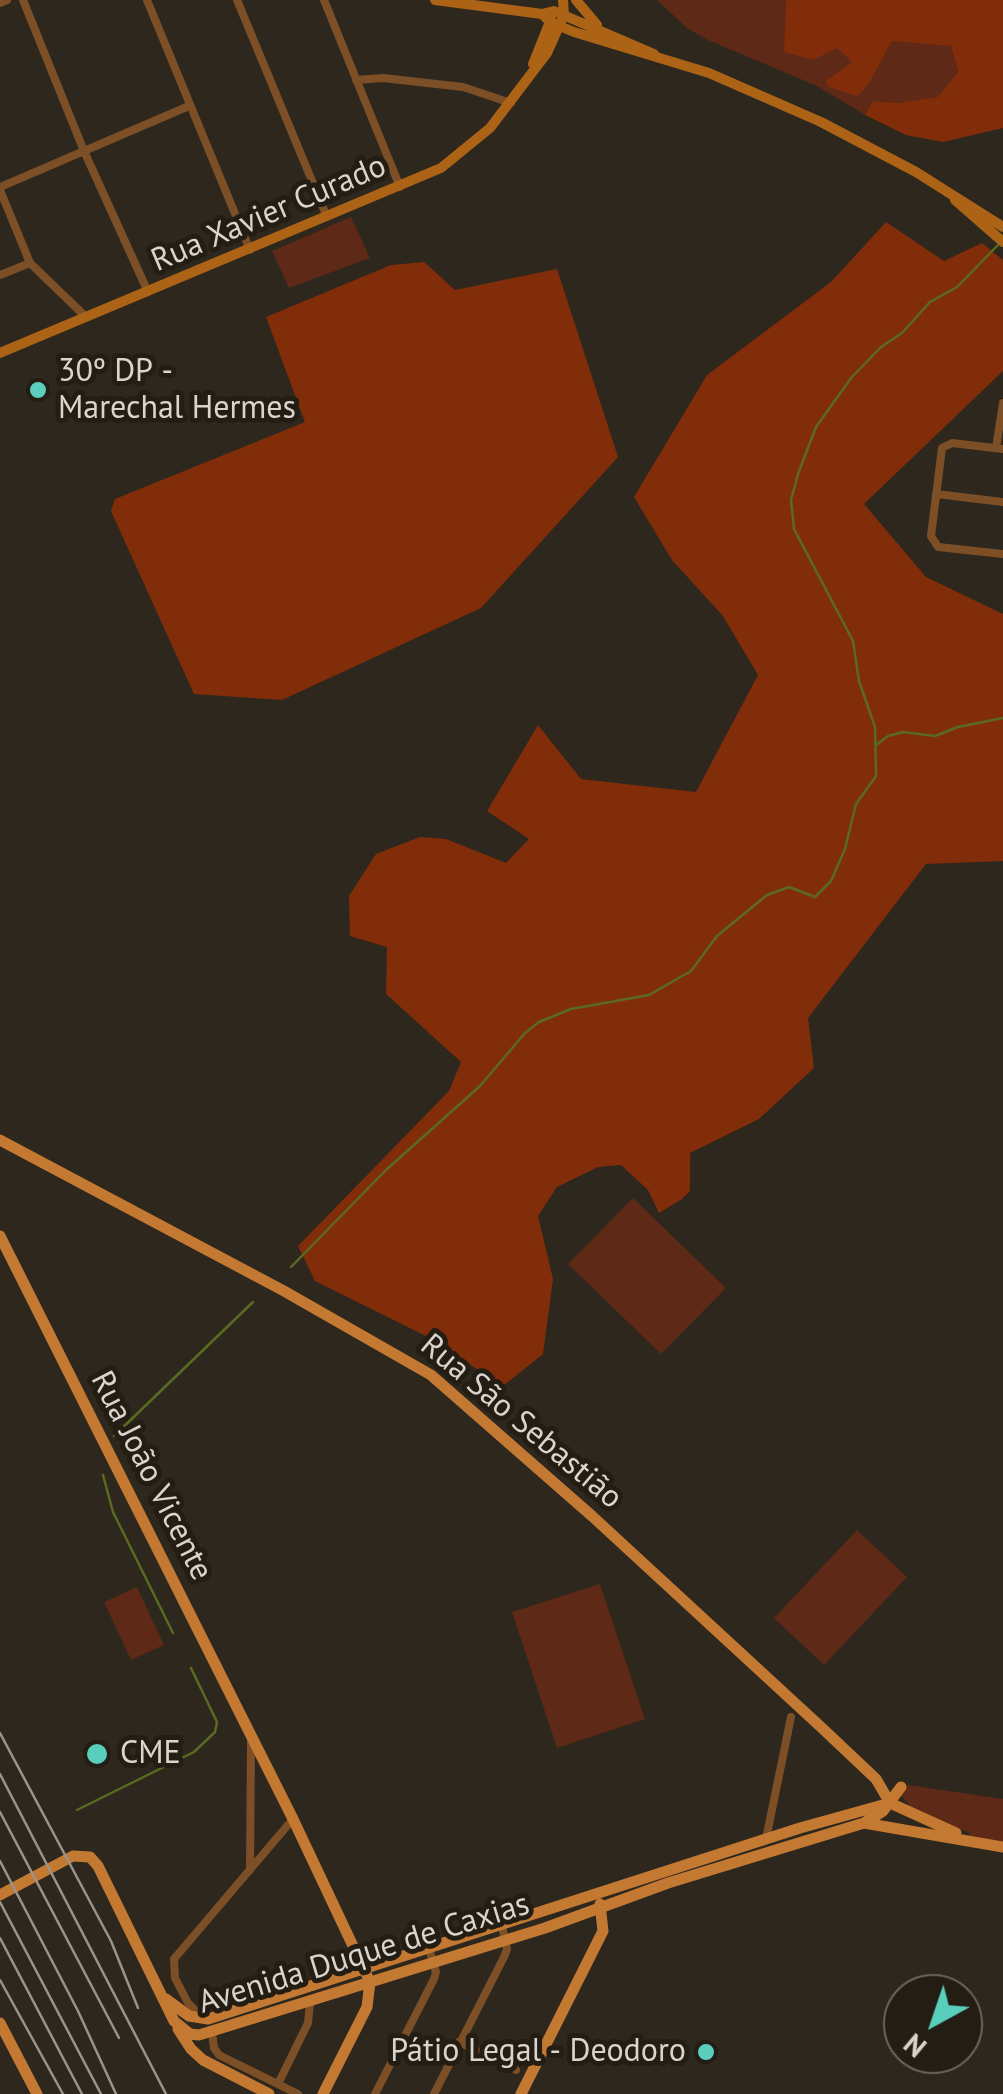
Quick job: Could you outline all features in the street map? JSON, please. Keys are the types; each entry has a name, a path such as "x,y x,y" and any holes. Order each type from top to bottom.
{"main road":[{"path":"436,0 504,4 557,13 662,59"},
{"path":"576,0 606,32"},
{"name":"Rua Xavier Curado","path":"0,353 441,168 471,146 528,79 557,13"},
{"path":"557,13 624,50 718,77 822,122 948,193 1001,233"},
{"name":"Rua São Sebastião","path":"0,1140 284,1290 431,1374 832,1737 882,1785 890,1802"},
{"name":"Rua João Vicente","path":"0,1236 293,1819 370,1982"},
{"path":"864,1823 890,1802 901,1787"},
{"name":"Avenida Duque de Caxias","path":"159,1992 189,2016 210,2026 310,2002 506,1940 766,1840 890,1802 969,1840"},
{"name":"Avenida Duque de Caxias","path":"159,1992 174,2020 190,2034 428,1948 668,1883 864,1823 1003,1848"},
{"path":"0,1895 73,1856 88,1856 96,1863 159,1992"},
{"path":"521,2094 600,1940 604,1924 599,1902"},
{"path":"323,2094 367,2006 370,1982"},
{"path":"174,2020 190,2049 203,2060 274,2089"},
{"path":"0,2023 34,2088"}],"street":[{"path":"24,0 84,151 148,292"},
{"path":"147,0 250,250"},
{"path":"237,0 327,216"},
{"path":"324,0 400,187"},
{"path":"356,80 383,78 463,87 510,103"},
{"path":"86,317 30,263 0,188 190,106"},
{"path":"0,275 30,263"},
{"path":"1003,404 1000,449 952,443 944,446 931,536 941,548 1003,554"},
{"path":"936,494 1003,502"},
{"path":"766,1840 791,1716"},
{"name":"Rua João Vicente","path":"250,1870 252,1741"},
{"path":"293,1819 174,1958 174,1974 188,2003 210,2026 219,2055 274,2089 298,2094"},
{"path":"434,2094 504,1958 506,1940 502,1926"},
{"path":"375,2094 434,1979 428,1948"},
{"path":"274,2089 310,2018 310,2002"},
{"path":"459,2042 516,2070"}],"shaded area":[{"path":"657,0 786,0 785,52 813,60 837,47 853,62 826,82 870,82 892,41 951,45 958,72 938,98 899,103 873,101 865,115 817,86 688,29"},
{"path":"786,0 1003,0 1003,128 943,142 906,135 865,115 873,101 899,103 938,97 958,72 951,46 892,41 858,96 829,87 826,81 852,62 837,48 813,60 784,52"},
{"path":"351,217 370,258 289,288 272,251"},
{"path":"886,222 944,261 982,243 1003,260 1003,371 864,504 926,577 1003,614 1003,861 926,864 808,1018 814,1068 759,1119 690,1153 690,1191 682,1199 659,1213 648,1190 621,1165 598,1167 557,1187 538,1216 553,1279 543,1354 503,1386 426,1336 315,1281 298,1246 449,1091 461,1062 386,994 387,947 350,936 349,896 376,854 420,837 446,839 506,863 529,839 487,811 538,725 581,779 696,792 758,675 723,616 672,560 634,497 707,375 831,282"},
{"path":"424,262 455,290 557,269 618,457 481,608 282,700 194,694 111,511 115,499 305,422 266,317 391,265"},
{"path":"633,1198 726,1288 661,1354 568,1264"},
{"path":"857,1530 907,1577 824,1665 774,1618"},
{"path":"600,1584 645,1719 557,1748 512,1612"},
{"path":"137,1587 164,1645 131,1660 104,1602"},
{"path":"908,1785 1003,1799 1003,1847 969,1840 969,1832 920,1819 901,1795"}],"waterway":[{"path":"291,1267 386,1170 480,1086 539,1022 571,1009 649,995 691,971 717,936 767,895 789,887 815,897 831,881 845,849 856,804 876,776 875,727 859,681 853,641 794,529 791,500 816,427 851,378 930,302 957,287 998,245"},
{"path":"876,745 903,732 935,736 1003,718"},
{"path":"114,1436 253,1302"},
{"path":"103,1475 113,1512 173,1633"},
{"path":"77,1810 194,1752 215,1732 217,1722 191,1668"}],"railway":[{"path":"0,1733 111,1941 138,2008"},
{"path":"0,1774 166,2094"},
{"path":"0,1812 119,2038"},
{"path":"0,1861 116,2094"},
{"path":"0,1902 101,2094"},
{"path":"0,1938 82,2094"},
{"path":"0,1980 63,2094"}],"place":[{"name":"30º DP - Marechal Hermes","path":"38,390"},
{"name":"CME","path":"97,1754"},
{"name":"Pátio Legal - Deodoro","path":"706,2052"}]}
